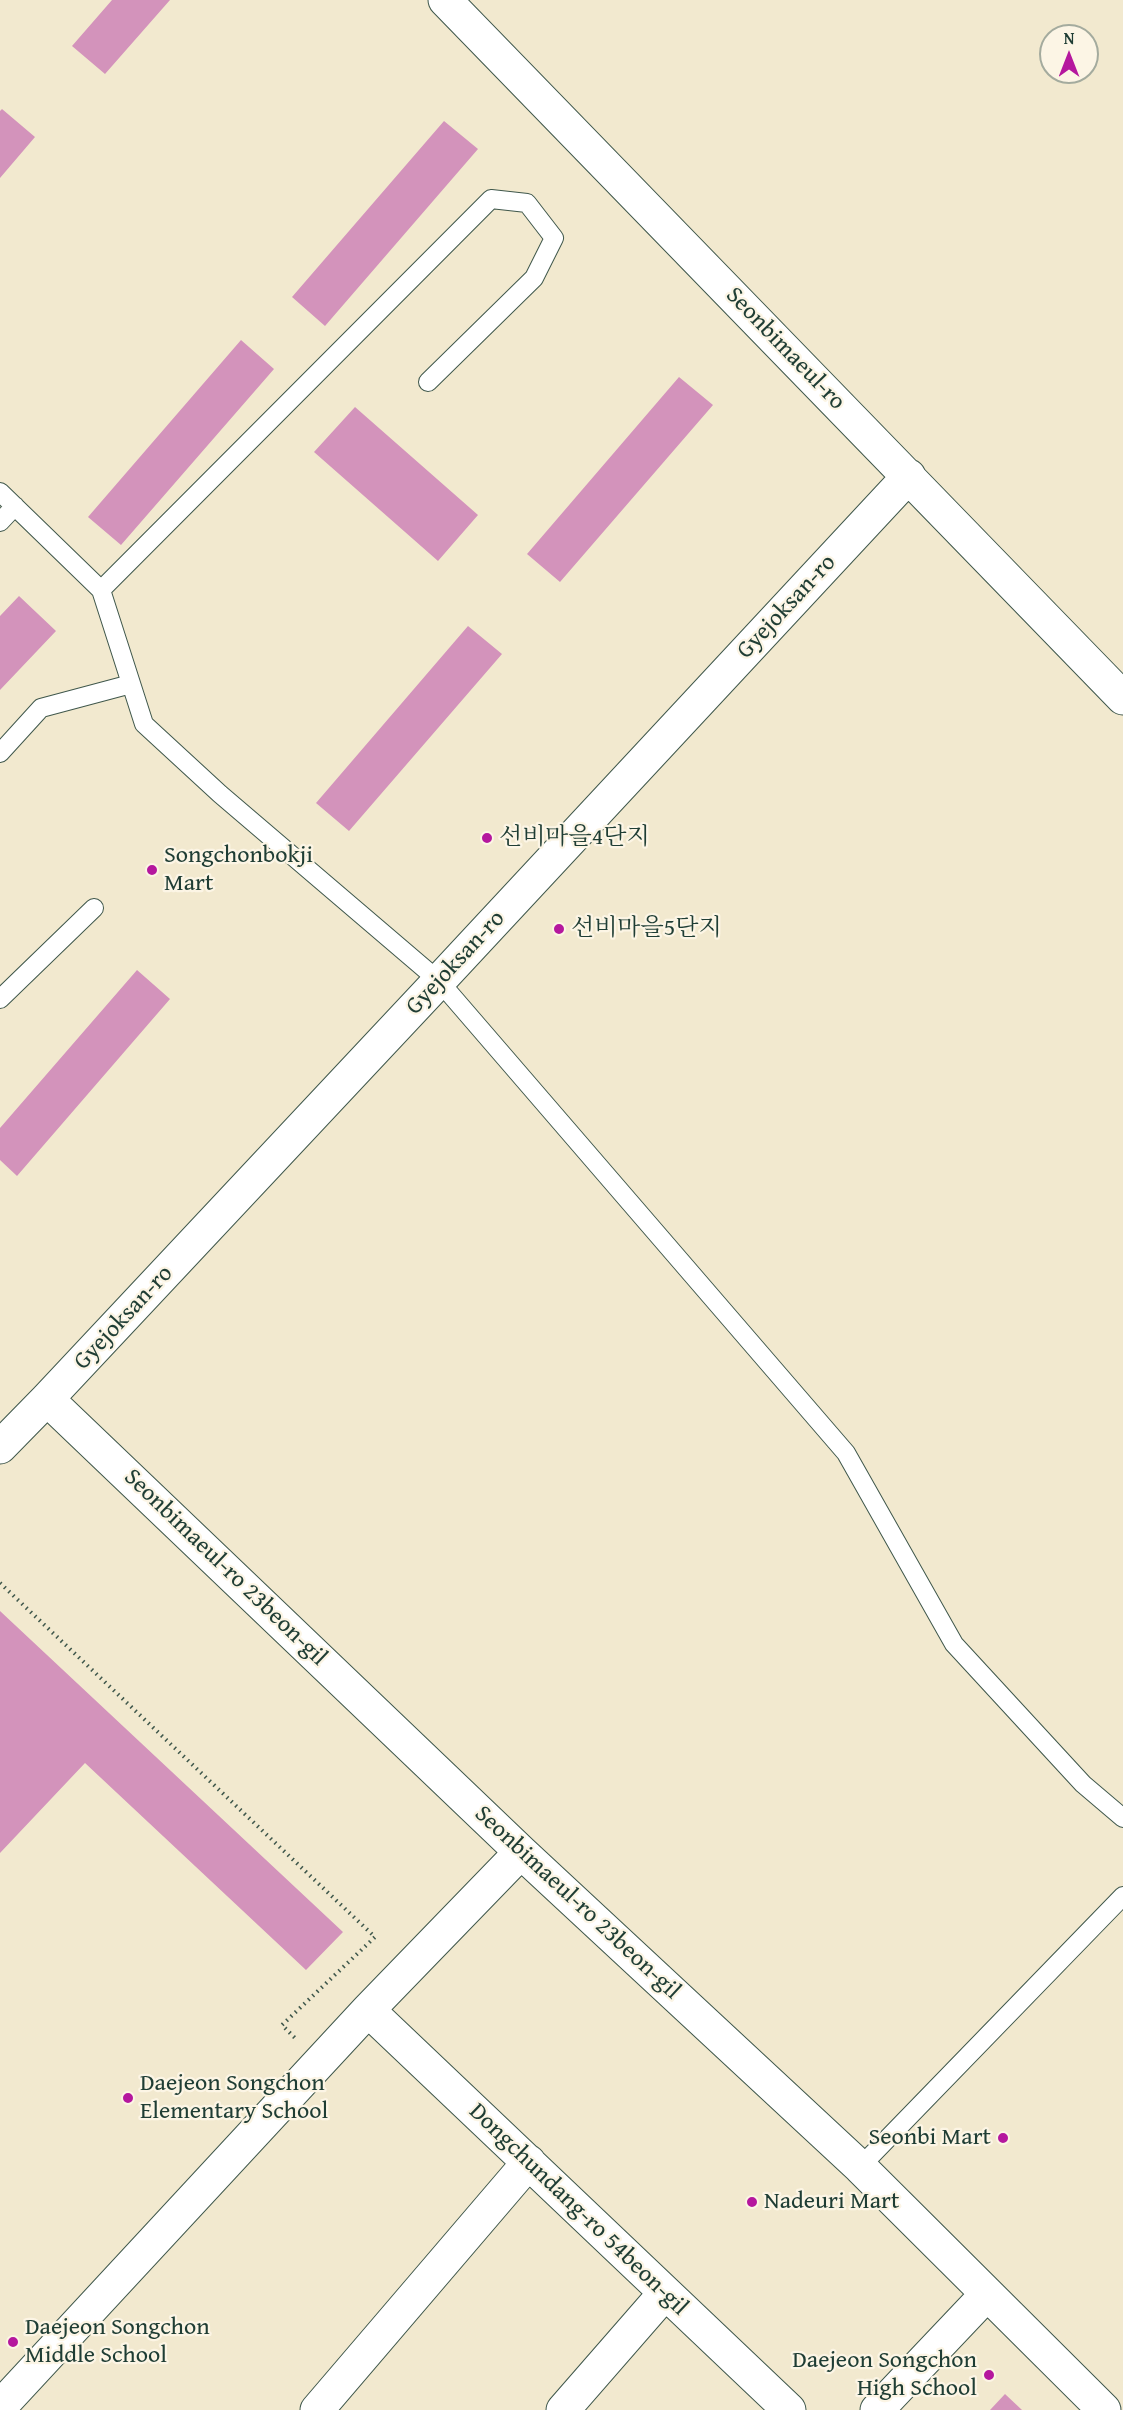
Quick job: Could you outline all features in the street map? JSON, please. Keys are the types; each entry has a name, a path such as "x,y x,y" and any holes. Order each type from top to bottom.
{"street":[{"name":"Seonbimaeul-ro","path":"445,0 1123,698"},
{"name":"Gyejoksan-ro","path":"0,1447 48,1399 909,476"},
{"name":"Seonbimaeul-ro 23beon-gil","path":"48,1399 521,1852 860,2167 1104,2410"},
{"path":"0,2407 319,2062 521,1852"},
{"name":"Dongchundang-ro 54beon-gil","path":"368,2010 789,2410"},
{"path":"317,2410 529,2162"},
{"path":"563,2410 665,2293"},
{"path":"878,2410 987,2294"}],"lane":[{"path":"101,590 491,199 527,203 554,238 534,278 428,382"},
{"path":"0,492 101,590 144,724 220,794 439,981 846,1453 954,1644 1083,1784 1123,1818"},
{"path":"0,522 15,506"},
{"path":"0,753 41,708 131,684"},
{"path":"0,999 94,908"},
{"path":"860,2167 1123,1896"}],"path":[{"path":"0,1583 375,1937 282,2025 319,2062"}],"building":[{"path":"112,0 170,0 105,74 72,46"},
{"path":"2,109 35,137 0,178 0,111"},
{"path":"444,121 478,149 325,326 292,297"},
{"path":"241,340 274,369 121,545 88,517"},
{"path":"679,377 713,405 560,582 527,554"},
{"path":"355,407 478,515 438,561 314,452"},
{"path":"19,596 56,631 0,690 0,616"},
{"path":"468,626 502,654 349,831 316,803"},
{"path":"137,970 170,999 17,1176 0,1160 0,1128"},
{"path":"0,1611 343,1932 306,1970 85,1763 0,1853"},
{"path":"1005,2394 1022,2410 990,2410"}],"place":[{"name":"선비마을4단지","path":"487,838"},
{"name":"Songchonbokji Mart","path":"152,870"},
{"name":"선비마을5단지","path":"559,929"},
{"name":"Daejeon Songchon Elementary School","path":"128,2098"},
{"name":"Seonbi Mart","path":"1003,2138"},
{"name":"Nadeuri Mart","path":"752,2202"},
{"name":"Daejeon Songchon Middle School","path":"13,2342"},
{"name":"Daejeon Songchon High School","path":"989,2375"}]}
